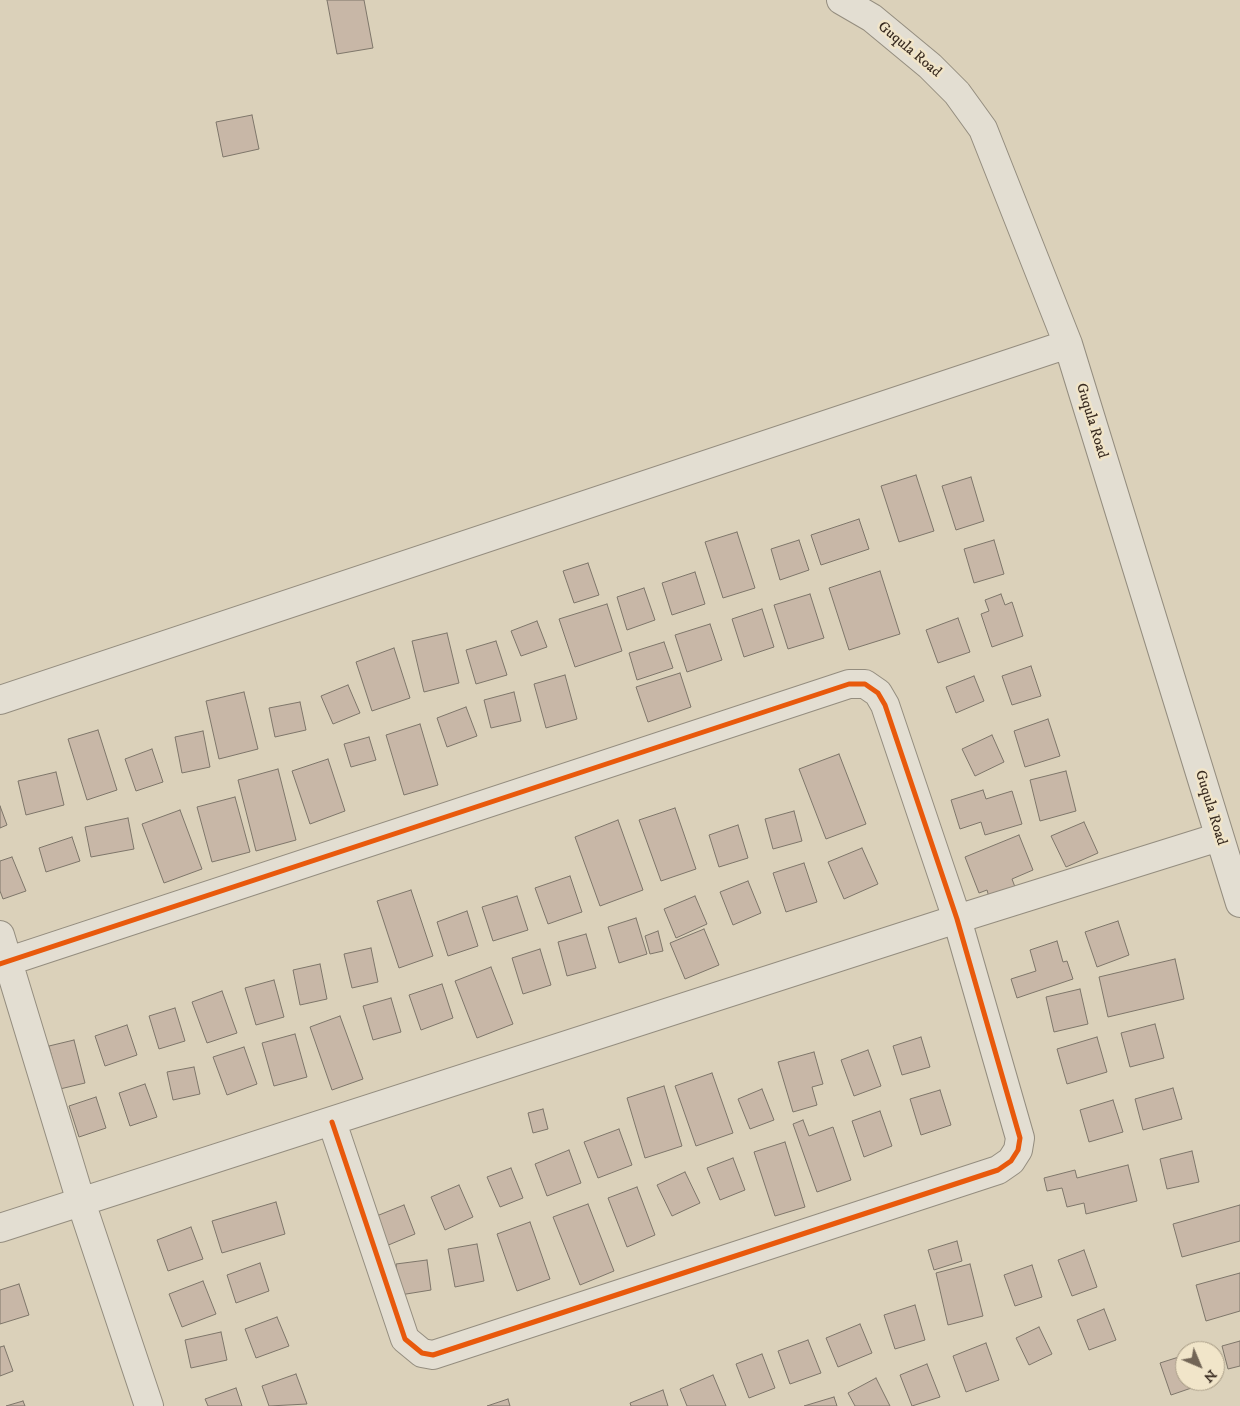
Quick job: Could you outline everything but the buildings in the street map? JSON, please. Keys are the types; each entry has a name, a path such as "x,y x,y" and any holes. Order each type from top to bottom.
{"street":[{"name":"Guqula Road","path":"841,0 872,18 930,66 957,93 983,129 1068,344 1240,903"},
{"path":"0,700 1068,344"},
{"path":"4,963 849,684 865,684 878,692 886,705 957,919 1020,1138 1018,1150 1011,1161 998,1170 433,1355 422,1353 405,1339 332,1122"},
{"path":"0,1228 957,919 1219,837"},
{"path":"0,935 4,963 149,1406"}],"cycle path":[{"path":"0,964 849,684 865,684 878,693 885,705 957,919 1020,1138 1018,1150 1011,1161 998,1170 433,1355 422,1353 405,1339 332,1122"}]}
